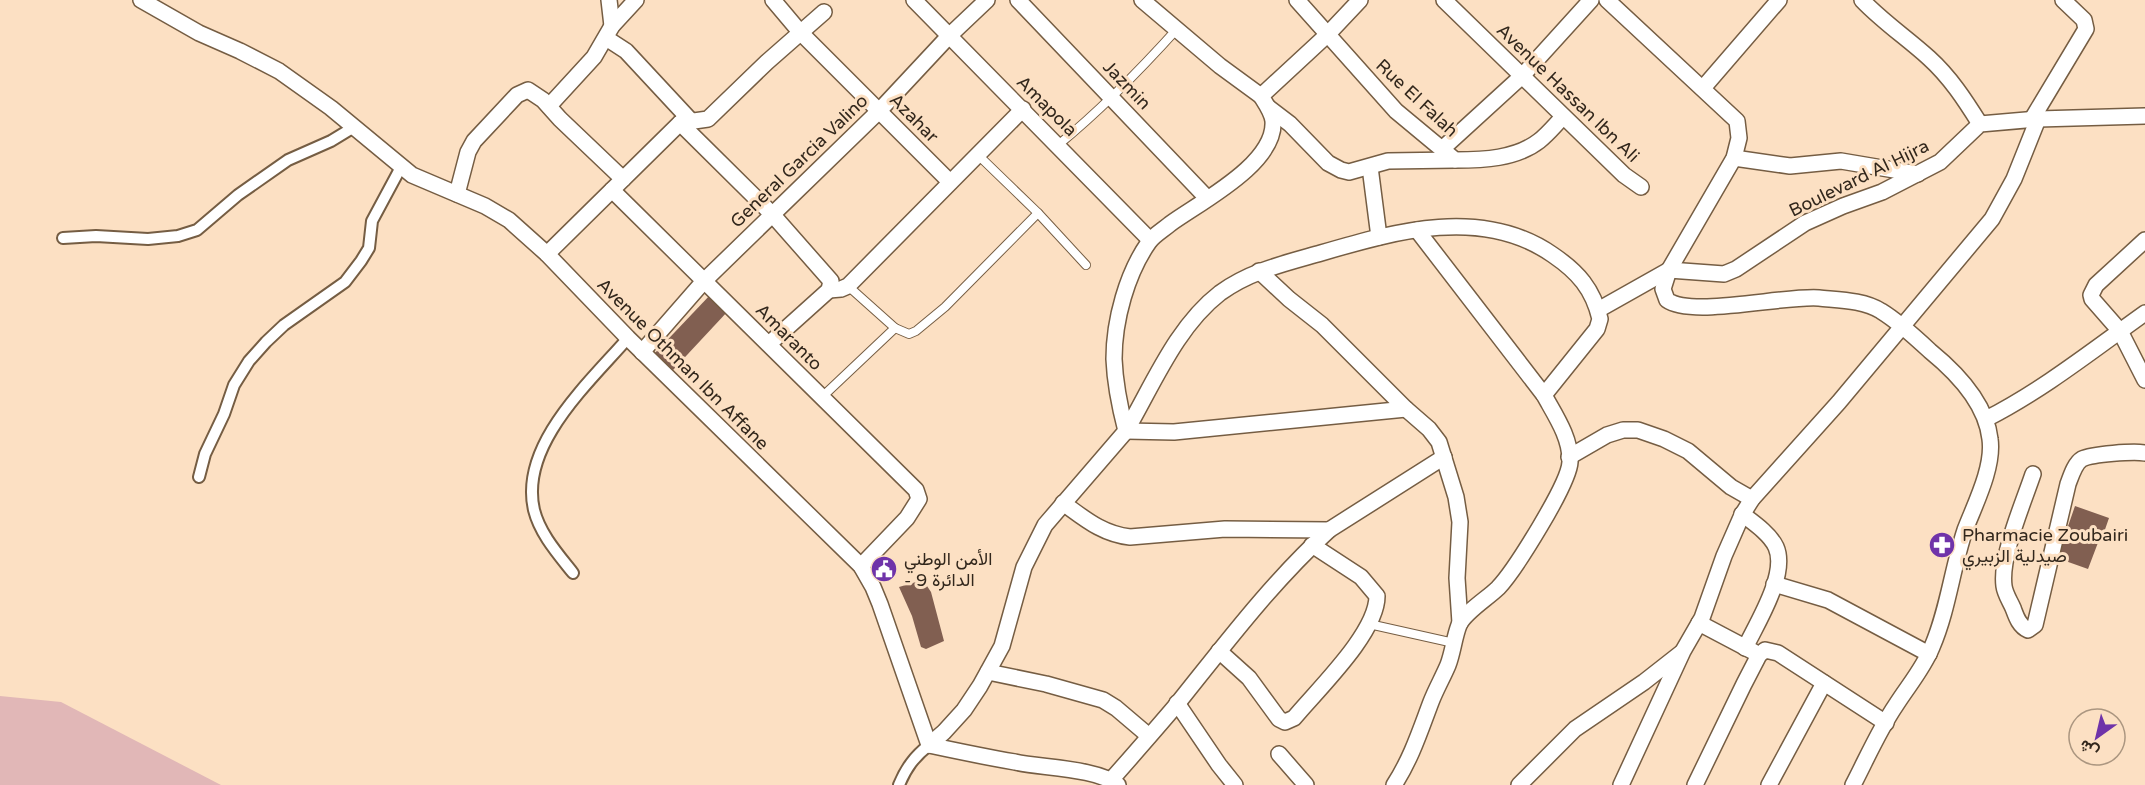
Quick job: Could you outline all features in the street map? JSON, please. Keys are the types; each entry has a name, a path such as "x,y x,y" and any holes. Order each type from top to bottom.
{"street":[{"name":"Avenue Othman Ibn Affane","path":"141,0 199,33 279,71 354,127 401,167 425,182 485,206 509,220 547,254 642,352 861,566 880,604 928,745"},
{"path":"609,0 609,32 686,122 829,277 832,284 829,290 770,343"},
{"path":"549,106 594,57 609,32 636,0"},
{"name":"Azahar","path":"772,0 800,32 950,182"},
{"name":"Amapola","path":"914,0 1150,240"},
{"name":"General Garcia Valino","path":"642,352 704,281 879,111 949,36 987,0"},
{"name":"Jazmin","path":"1018,0 1207,198"},
{"path":"1142,0 1265,102 1328,163 1341,170 1350,172 1388,161 1455,160"},
{"name":"Rue El Falah","path":"1297,0 1396,111 1455,160 1482,160 1523,150 1538,142 1563,117"},
{"path":"1265,102 1360,0"},
{"name":"Avenue Hassan Ibn Ali","path":"1444,0 1624,175 1641,186"},
{"path":"1442,149 1522,76 1591,0"},
{"path":"1607,0 1737,121 1739,138 1734,158 1669,270 1664,289 1667,300 1671,303 1707,307 1741,306 1788,298 1836,300 1880,310 1902,326 1950,369 1972,394 1986,419 1990,440 1987,465 1965,532 1948,600 1929,654 1886,723 1853,785"},
{"path":"1862,0 1929,58 1961,94 1980,124 2035,119 2145,116"},
{"path":"1703,88 1772,3"},
{"path":"1622,785 1683,651 1699,623 1742,514 1752,499 1839,402 1992,219 2014,179 2035,119 2086,29 2084,20 2072,3"},
{"path":"547,254 618,184 686,122 708,119 767,62 824,12"},
{"name":"Amaranto","path":"457,194 468,152 474,141 517,95 528,90 536,94 704,281 770,343 916,490 919,500 907,518 861,566"},
{"path":"1126,431 1116,386 1114,357 1125,290 1132,270 1150,240 1244,172 1266,149 1273,129 1273,119 1265,102"},
{"path":"829,290 848,286 1023,109"},
{"name":"Boulevard Al Hijra","path":"1669,270 1724,274 1736,269 1805,223 1882,192 1940,162 1980,124"},
{"path":"63,238 96,236 148,239 178,236 197,230 238,195 288,160 354,127"},
{"path":"1734,158 1790,166 1840,161 1918,174"},
{"path":"199,477 205,454 224,414 234,385 266,342 284,326 345,282 369,248 372,221 401,167"},
{"path":"1370,167 1379,237"},
{"path":"899,785 916,755 944,732 964,710 988,672 1002,646 1024,567 1045,525 1126,431 1176,342 1219,294 1259,271 1379,237 1417,230 1467,225 1504,232 1539,245 1573,268 1586,285 1598,310 1600,319 1597,329 1544,395"},
{"path":"1417,230 1544,395 1560,424 1569,449 1570,463 1566,477 1526,552 1497,590 1460,623"},
{"path":"2145,240 2096,285 2091,294 2092,299 2120,331 2145,380"},
{"path":"1598,310 1669,270"},
{"path":"1259,271 1322,326 1429,429 1439,442 1456,498 1460,522 1457,578 1460,623 1449,663 1414,750 1394,785"},
{"path":"1986,419 2038,390 2145,313"},
{"path":"573,573 556,552 541,528 534,511 531,490 534,471 557,419 628,338"},
{"path":"1126,431 1174,432 1406,409"},
{"path":"1569,457 1607,435 1623,430 1638,430 1688,451 1731,487 1752,499"},
{"path":"2033,474 2014,528 2004,575 2004,588 2017,619 2023,628 2028,630 2035,625 2068,484 2076,466 2082,459 2091,457 2131,452 2145,453"},
{"path":"928,745 1016,763 1082,772 1115,782 1149,736 1259,602 1312,545 1329,530 1444,457"},
{"path":"1063,503 1097,527 1114,535 1130,537 1225,529 1329,530"},
{"path":"1742,514 1761,529 1775,545 1779,560 1774,584 1745,648"},
{"path":"1219,651 1253,682 1279,719 1290,722 1326,681 1369,624 1377,608 1377,596 1372,588 1312,545"},
{"path":"1774,584 1828,600 1929,654"},
{"path":"1699,623 1759,655"},
{"path":"1695,785 1759,655 1766,650 1772,650 1886,723"},
{"path":"1523,781 1575,729 1644,682 1683,651"},
{"path":"988,672 1046,684 1103,700 1149,736"},
{"path":"1769,785 1824,683"},
{"path":"1177,703 1235,785"},
{"path":"1279,754 1306,785"},
{"path":"1523,781 1540,785"}],"lane":[{"path":"1058,145 1084,124 1140,70 1177,29"},
{"path":"977,154 1038,213 1086,265"},
{"path":"848,286 895,328 902,333 909,334 916,331 945,307 1038,213"},
{"path":"822,397 895,328"},
{"path":"1369,624 1454,643"}],"shaded area":[{"path":"0,696 61,702 221,785 0,785"}],"building":[{"path":"711,294 728,311 673,370 655,353"},
{"path":"2075,506 2109,518 2088,569 2057,558"},
{"path":"923,580 931,592 944,641 926,649 921,647 912,616 899,587"}],"place":[{"name":"Pharmacie Zoubairi صيدلية الزبيري","path":"1942,545"},
{"name":"الأمن الوطني - الدائرة 9","path":"884,569"}]}
